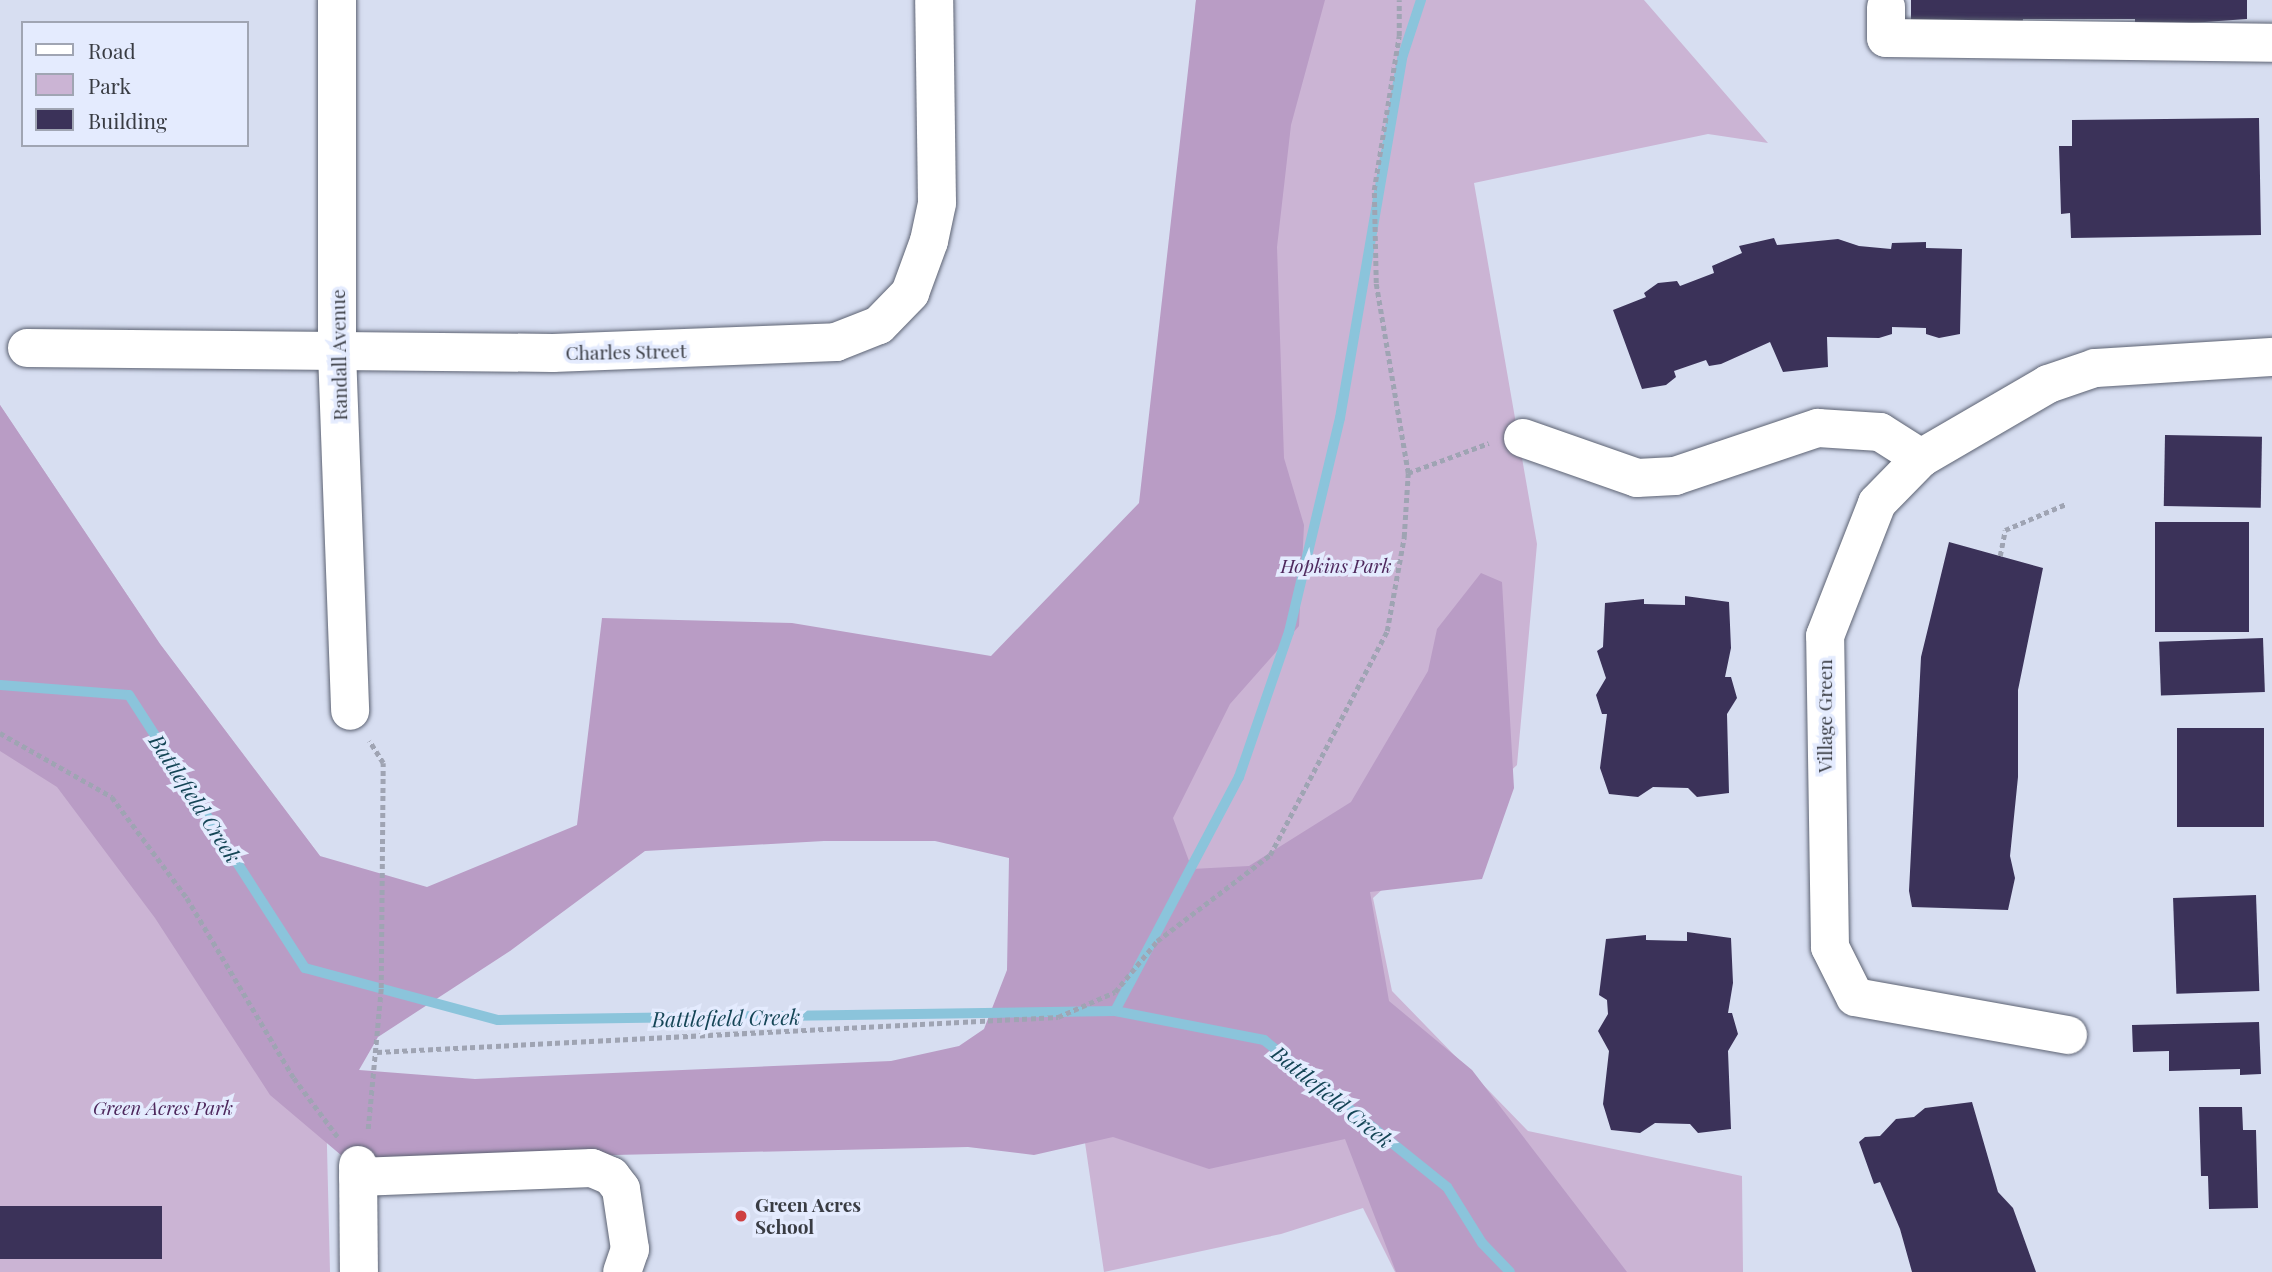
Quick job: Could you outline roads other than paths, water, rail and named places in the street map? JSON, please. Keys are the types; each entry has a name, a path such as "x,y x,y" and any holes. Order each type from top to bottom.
{"street":[{"name":"Randall Avenue","path":"337,0 337,352 350,711"},
{"name":"Charles Street","path":"27,348 337,352 761,349 836,342 879,325 910,293 937,203 934,0"},
{"path":"1886,7 1886,38 2272,43"},
{"name":"Village Green","path":"2068,1035 1855,998 1830,947 1825,636 1877,503 1922,457 2048,384 2095,368 2272,357"},
{"path":"1523,438 1637,478 1675,476 1818,428 1880,432 1922,457"},
{"path":"359,1272 358,1171 592,1168 611,1177 621,1189 630,1249 622,1272"}],"waterway":[{"path":"1115,1011 1239,777 1289,632 1340,418 1403,55 1421,0"},
{"name":"Battlefield Creek","path":"0,685 129,695 305,968 498,1020 1115,1011 1264,1040 1447,1187 1482,1243 1510,1272"}],"place":[{"name":"Green Acres School","path":"741,1216"}],"park label":[{"name":"Hopkins Park","path":"1336,566"},
{"name":"Green Acres Park","path":"163,1108"}]}
